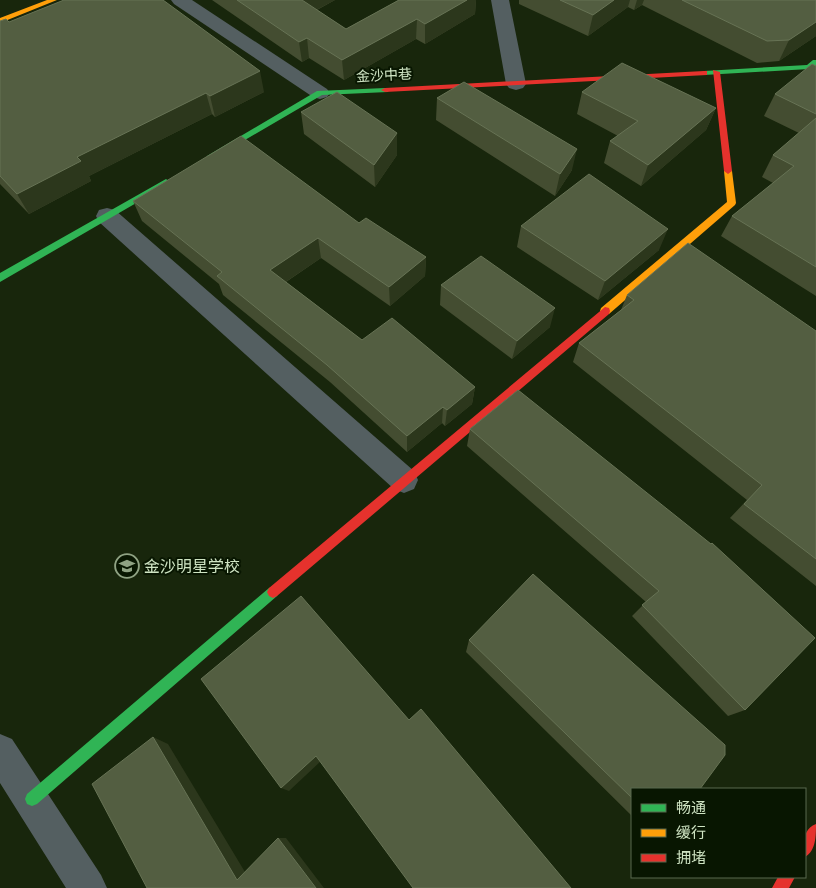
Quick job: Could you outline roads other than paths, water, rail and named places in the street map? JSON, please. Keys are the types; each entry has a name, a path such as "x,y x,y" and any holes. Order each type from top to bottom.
{"street":[{"path":"0,21 53,0"},
{"path":"180,0 320,93"},
{"path":"500,0 516,84"},
{"name":"金沙中巷","path":"201,162 320,93 809,67 816,62"},
{"path":"32,799 404,480 732,204 716,72"},
{"path":"0,278 176,176"},
{"path":"107,216 404,480"},
{"path":"0,751 88,888"},
{"path":"806,847 816,831"}],"place":[{"name":"金沙明星学校","path":"127,566"}]}
